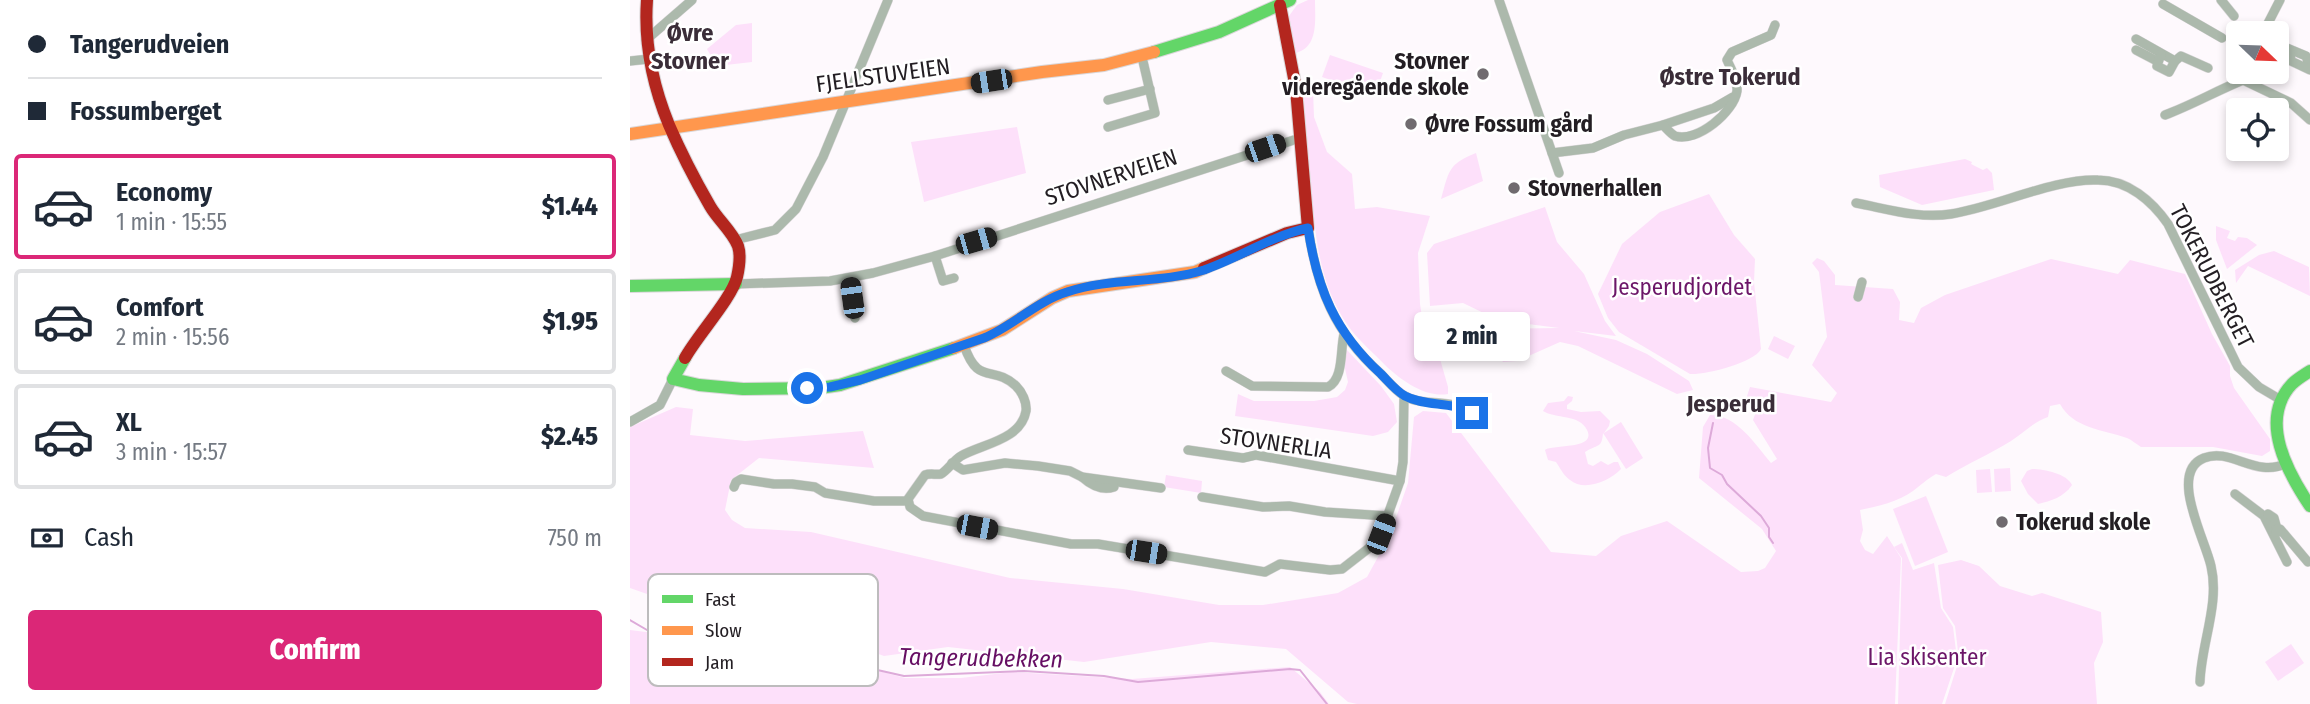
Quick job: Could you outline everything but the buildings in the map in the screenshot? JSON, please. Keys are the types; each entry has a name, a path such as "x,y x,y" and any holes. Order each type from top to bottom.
{"street":[{"path":"630,422 660,405 695,339 736,284 740,253 735,240 699,188 670,128 649,59 646,40 647,0"},
{"path":"646,40 692,0"},
{"path":"735,240 775,230 791,216 816,174 888,0"},
{"path":"1499,0 1559,173"},
{"path":"2221,0 2235,16"},
{"path":"2269,21 2280,0"},
{"path":"1283,2 1294,73 1308,228 1315,270 1328,306 1344,334 1365,360 1404,396 1461,407 1483,421"},
{"name":"FJELLSTUVEIEN","path":"630,134 1104,65 1142,57 1196,40 1283,2"},
{"path":"2162,4 2222,38"},
{"path":"1663,125 1678,137 1708,128 1721,118 1737,90 1727,60 1732,52 1771,35 1775,25"},
{"path":"2136,39 2159,57"},
{"path":"2136,50 2175,61 2181,56 2208,68"},
{"path":"2289,50 2306,56 2307,68"},
{"path":"1108,127 1155,113 1142,57"},
{"path":"630,61 649,59"},
{"path":"2165,115 2192,106 2234,84"},
{"path":"2251,84 2291,103 2310,120"},
{"path":"1108,100 1150,89"},
{"path":"1552,153 1593,148 1624,135 1714,108 1734,96"},
{"name":"STOVNERVEIEN","path":"630,286 795,284 850,278 935,256 1300,138"},
{"name":"TOKERUDBERGET","path":"1856,202 1922,216 1952,214 2062,185 2098,180 2121,184 2155,206 2168,224 2238,367 2259,387 2281,400"},
{"path":"673,379 699,385 743,389 830,387 860,380 1002,330 1052,298 1068,291 1195,272 1287,233 1308,228"},
{"path":"935,256 943,281 954,278"},
{"path":"850,278 855,318"},
{"path":"1858,297 1862,282"},
{"path":"1226,371 1252,386 1328,387 1335,383 1339,376 1344,334"},
{"path":"907,501 925,475 941,474 962,456 1010,434 1020,425 1026,410 1024,398 1018,388 1010,381 976,370 964,345"},
{"path":"2310,371 2291,384 2281,400 2276,428 2295,482 2310,506"},
{"path":"907,501 912,509 923,516 1071,544 1098,544 1265,572 1280,564 1342,569 1369,548 1381,534 1388,516 1400,481 1404,396"},
{"name":"STOVNERLIA","path":"1188,450 1243,458 1255,454 1400,481"},
{"path":"2200,682 2213,583 2209,558 2188,494 2188,475 2197,461 2209,456 2267,469 2287,463"},
{"path":"952,463 963,470 1011,463 1070,471 1096,487 1109,489 1114,486"},
{"path":"1082,477 1160,488"},
{"path":"734,487 741,479 815,487 825,492 874,501 907,501"},
{"path":"2235,494 2266,515 2287,562"},
{"path":"1202,497 1263,507 1289,506 1325,512 1388,516"},
{"path":"2276,533 2289,537 2308,562"}],"green space":[{"path":"1315,0 1314,31 1309,45 1296,53 1289,16 1297,5"},
{"path":"752,23 752,62 717,66 707,49 736,25"},
{"path":"1330,55 1383,73 1375,95 1322,77"},
{"path":"1303,86 1313,90 1314,117 1327,152 1352,174 1355,209 1377,207 1430,216 1418,253 1420,304 1423,323 1433,344 1432,353 1434,359 1440,359 1448,394 1422,391 1406,382 1362,342 1339,311 1324,276 1320,258"},
{"path":"1017,127 1026,173 924,202 911,142"},
{"path":"1476,153 1483,181 1441,199 1451,170 1460,161"},
{"path":"1965,159 1983,170 1987,168 1992,173 1994,190 1922,205 1880,187 1879,175"},
{"name":"Jesperudjordet","path":"1709,194 1734,235 1755,259 1754,282 1761,349 1739,363 1690,374 1619,332 1608,318 1598,294 1622,244 1660,212"},
{"path":"1545,207 1557,242 1584,274 1605,321 1616,336 1574,331 1616,340 1647,354 1689,381 1693,390 1677,394 1578,346 1560,342 1517,361 1503,362 1484,329 1559,328 1498,320 1463,303 1430,306 1427,253 1434,244"},
{"path":"2216,226 2230,231 2227,238 2235,241 2238,237 2247,238 2257,245 2227,269 2216,240"},
{"path":"2274,251 2309,267 2310,296 2248,266 2236,283 2235,270 2259,255"},
{"path":"1817,258 1824,261 1835,275 1835,285 1893,289 1900,302 1899,320 1914,323 1921,308 1945,295 2051,259 2118,274 2130,260 2185,274 2212,334 2230,366 2234,388 2270,439 2270,451 2262,456 2213,447 2141,447 2127,438 2089,427 2073,419 2060,404 2050,406 2048,417 2011,441 1946,477 1936,474 1901,498 1860,510 1863,530 1860,541 1865,550 1873,554 1887,536 1901,558 1895,704 1357,704 1348,702 1286,649 1211,642 1084,662 948,647 884,656 878,654 878,574 648,574 648,594 630,588 630,427 676,407 693,409 690,435 745,441 863,431 874,468 759,458 731,480 725,510 732,520 745,528 811,532 1010,578 1123,589 1219,605 1263,605 1338,593 1367,577 1390,535 1408,483 1414,417 1423,411 1446,413 1551,552 1596,556 1621,536 1667,521 1741,572 1758,571 1765,568 1776,551 1762,529 1699,478 1703,427 1710,415 1729,420 1752,439 1771,463 1777,459 1753,420 1756,412 1747,396 1750,387 1831,402 1837,393 1812,365 1827,337 1819,272 1812,263"},
{"path":"1774,336 1795,346 1788,359 1768,349"},
{"path":"1344,349 1381,386 1394,404 1397,422 1388,432 1373,436 1235,416 1238,394 1254,401 1314,401 1337,397 1345,390 1348,382"},
{"path":"1568,396 1573,397 1567,409 1581,412 1600,411 1610,421 1604,433 1621,422 1643,458 1626,469 1603,433 1600,444 1585,452 1588,464 1593,466 1601,461 1608,465 1618,462 1621,469 1597,484 1582,485 1568,478 1556,462 1548,460 1545,450 1580,444 1586,441 1587,430 1579,421 1543,411 1548,403 1564,401"},
{"path":"2010,468 2011,491 1995,492 1994,469"},
{"path":"1990,469 1992,492 1977,493 1976,470"},
{"path":"2032,469 2061,475 2072,485 2061,495 2038,504 2021,481 2027,471"},
{"path":"1166,475 1202,481 1201,493 1164,487"},
{"path":"1926,496 1948,552 1915,566 1893,509"},
{"name":"Lia skisenter","path":"1902,543 1913,570 1934,563 1941,608 1953,627 1957,659 1942,704 1898,704 1902,558 1894,547"},
{"path":"1961,560 1979,566 2000,586 2032,596 2042,593 2101,612 2103,642 2094,663 2097,704 1945,704 1959,660 1955,626 1943,608 1938,565"},
{"path":"630,630 646,632 648,686 878,686 878,671 905,678 961,678 1012,672 1132,679 1290,667 1320,692 1329,704 630,704"},
{"path":"2291,644 2304,663 2278,681 2265,662"}],"waterway":[{"path":"1713,423 1708,448 1710,468 1722,475 1727,484 1761,516 1769,528 1769,537 1773,543"},
{"name":"Tangerudbekken","path":"630,620 648,630"},
{"name":"Tangerudbekken","path":"878,670 904,676 1024,671 1104,676 1138,682 1290,669 1300,670 1327,704"}],"traffic: fast":[{"path":"1154,52 1219,32 1290,0"},
{"path":"630,286 736,284"},
{"path":"685,358 673,379 699,385 743,389 820,388 840,385 954,348"},
{"path":"2310,371 2292,384 2282,398 2277,414 2280,446 2293,478 2310,506"}],"traffic: slow":[{"path":"630,134 1104,65 1154,52"},
{"path":"954,348 1002,330 1052,298 1068,291 1195,272 1204,268"}],"traffic: jam":[{"path":"647,0 648,48 663,110 694,176 713,211 729,230 739,253 734,286 685,358"},
{"path":"1204,268 1287,233 1308,228 1296,89 1280,5"}],"place":[{"name":"Stovner videregående skole","path":"1483,74"},
{"name":"Øvre Fossum gård","path":"1411,124"},
{"name":"Stovnerhallen","path":"1514,188"},
{"name":"Tokerud skole","path":"2002,522"}],"district":[{"name":"Øvre Stovner","path":"690,47"},
{"name":"Østre Tokerud","path":"1730,77"},
{"name":"Jesperud","path":"1731,404"}],"route":[{"path":"807,388 830,387 860,380 984,338 1068,291 1195,272 1287,233 1308,228 1315,270 1328,306 1344,334 1365,360 1404,396 1456,405 1472,413"}]}
